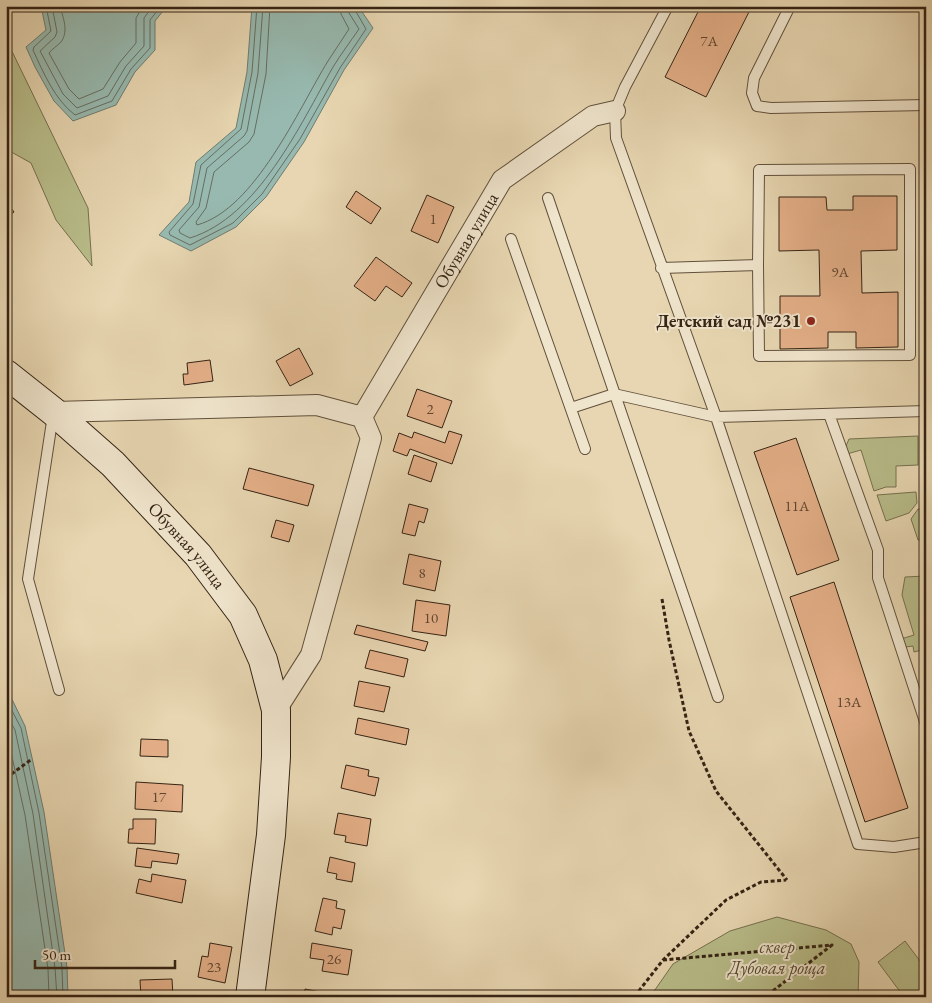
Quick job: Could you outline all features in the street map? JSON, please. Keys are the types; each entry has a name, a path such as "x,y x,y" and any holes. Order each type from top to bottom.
{"main road":[{"name":"Обувная улица","path":"6,374 54,412 113,464 191,548 243,615 263,660 276,710 276,757 271,835 250,997"}],"street":[{"name":"Обувная улица","path":"362,417 502,180 593,116 615,111"},
{"path":"54,412 317,405 362,417 371,438 311,655 276,710"}],"lane":[{"path":"668,6 625,87 615,111 616,138 716,417 858,844 894,846 926,842"},
{"path":"790,6 754,78 752,93 757,106 771,108 926,105"},
{"path":"910,169 910,355 760,356 758,265 759,170 910,169"},
{"path":"548,198 718,697"},
{"path":"512,239 586,449"},
{"path":"662,268 758,265"},
{"path":"571,408 614,394 716,417 926,411"},
{"path":"54,412 28,579 59,690"},
{"path":"828,414 878,550 878,578 926,726"}],"path":[{"path":"636,997 663,960 726,900 761,882 786,880 716,791 689,731 662,599"},
{"path":"6,778 32,759"},
{"path":"663,960 832,945 765,997"}],"green space":[{"path":"6,39 88,208 92,266 56,220 31,163 6,149"},
{"path":"918,436 918,465 896,466 896,487 886,487 874,491 861,450 847,454 846,446 849,439"},
{"path":"916,492 917,503 909,513 886,521 877,495"},
{"path":"918,509 926,509 926,540 918,540 911,519"},
{"path":"926,576 926,649 914,652 913,646 906,647 901,639 914,635 902,595 905,577"},
{"name":"сквер Дубовая роща","path":"777,917 826,930 851,944 859,962 858,997 650,997 673,964 730,931"},
{"path":"905,941 926,969 926,997 904,997 878,962"}],"water":[{"path":"41,6 167,6 155,21 155,50 135,72 116,105 73,121 54,101 26,47 46,30"},
{"path":"252,6 358,6 373,28 344,70 304,142 266,197 236,227 191,251 159,235 189,202 196,162 236,128 247,72"},
{"path":"6,687 25,726 44,812 67,967 68,997 6,997"}],"building":[{"path":"701,6 752,6 706,97 665,77"},
{"path":"356,191 381,208 371,224 346,207"},
{"path":"427,195 454,207 438,243 411,231"},
{"path":"853,196 897,196 897,250 861,251 862,293 898,292 898,347 856,348 856,332 828,332 828,348 780,349 780,296 820,296 819,250 779,251 779,197 826,197 827,210 853,210"},
{"path":"6,201 14,212 6,218"},
{"path":"6,226 12,235 6,239"},
{"path":"6,241 11,249 6,252"},
{"path":"376,257 412,283 402,297 386,286 375,301 354,286"},
{"path":"299,348 313,374 290,386 276,361"},
{"path":"210,360 213,381 184,385 183,374 188,374 187,363"},
{"path":"417,389 452,401 442,428 407,416"},
{"path":"449,431 462,435 452,464 410,449 407,456 393,451 399,433 412,438 414,432 445,443"},
{"path":"796,438 839,560 797,575 754,452"},
{"path":"414,455 437,463 431,482 408,474"},
{"path":"249,468 314,485 308,506 243,489"},
{"path":"409,504 428,509 424,523 419,521 415,536 402,533"},
{"path":"276,520 294,525 289,542 271,537"},
{"path":"409,554 441,561 435,591 403,584"},
{"path":"834,582 908,808 865,822 790,597"},
{"path":"416,600 450,605 446,636 412,631"},
{"path":"357,625 428,642 425,651 354,634"},
{"path":"370,650 408,659 404,677 365,668"},
{"path":"359,681 390,687 384,712 354,706"},
{"path":"358,718 409,729 406,745 355,734"},
{"path":"141,739 168,740 168,757 140,756"},
{"path":"346,765 369,770 368,776 379,778 375,796 341,788"},
{"path":"136,782 183,785 182,812 135,809"},
{"path":"338,813 371,819 367,846 345,842 346,836 334,834"},
{"path":"133,819 156,819 155,844 128,843 129,829 133,829"},
{"path":"137,848 179,854 177,864 152,861 151,868 135,866"},
{"path":"330,857 355,863 352,882 336,879 337,874 327,872"},
{"path":"152,874 186,880 182,903 136,893 139,879 151,882"},
{"path":"323,898 337,901 336,908 345,910 341,929 333,927 332,935 315,931"},
{"path":"210,943 232,947 225,983 198,977 202,956 208,957"},
{"path":"312,943 352,950 348,975 322,971 324,960 310,958"},
{"path":"172,979 173,997 141,997 140,980"},
{"path":"305,989 336,995 336,997 304,997"}],"place":[{"name":"Детский сад №231","path":"811,321"}]}
